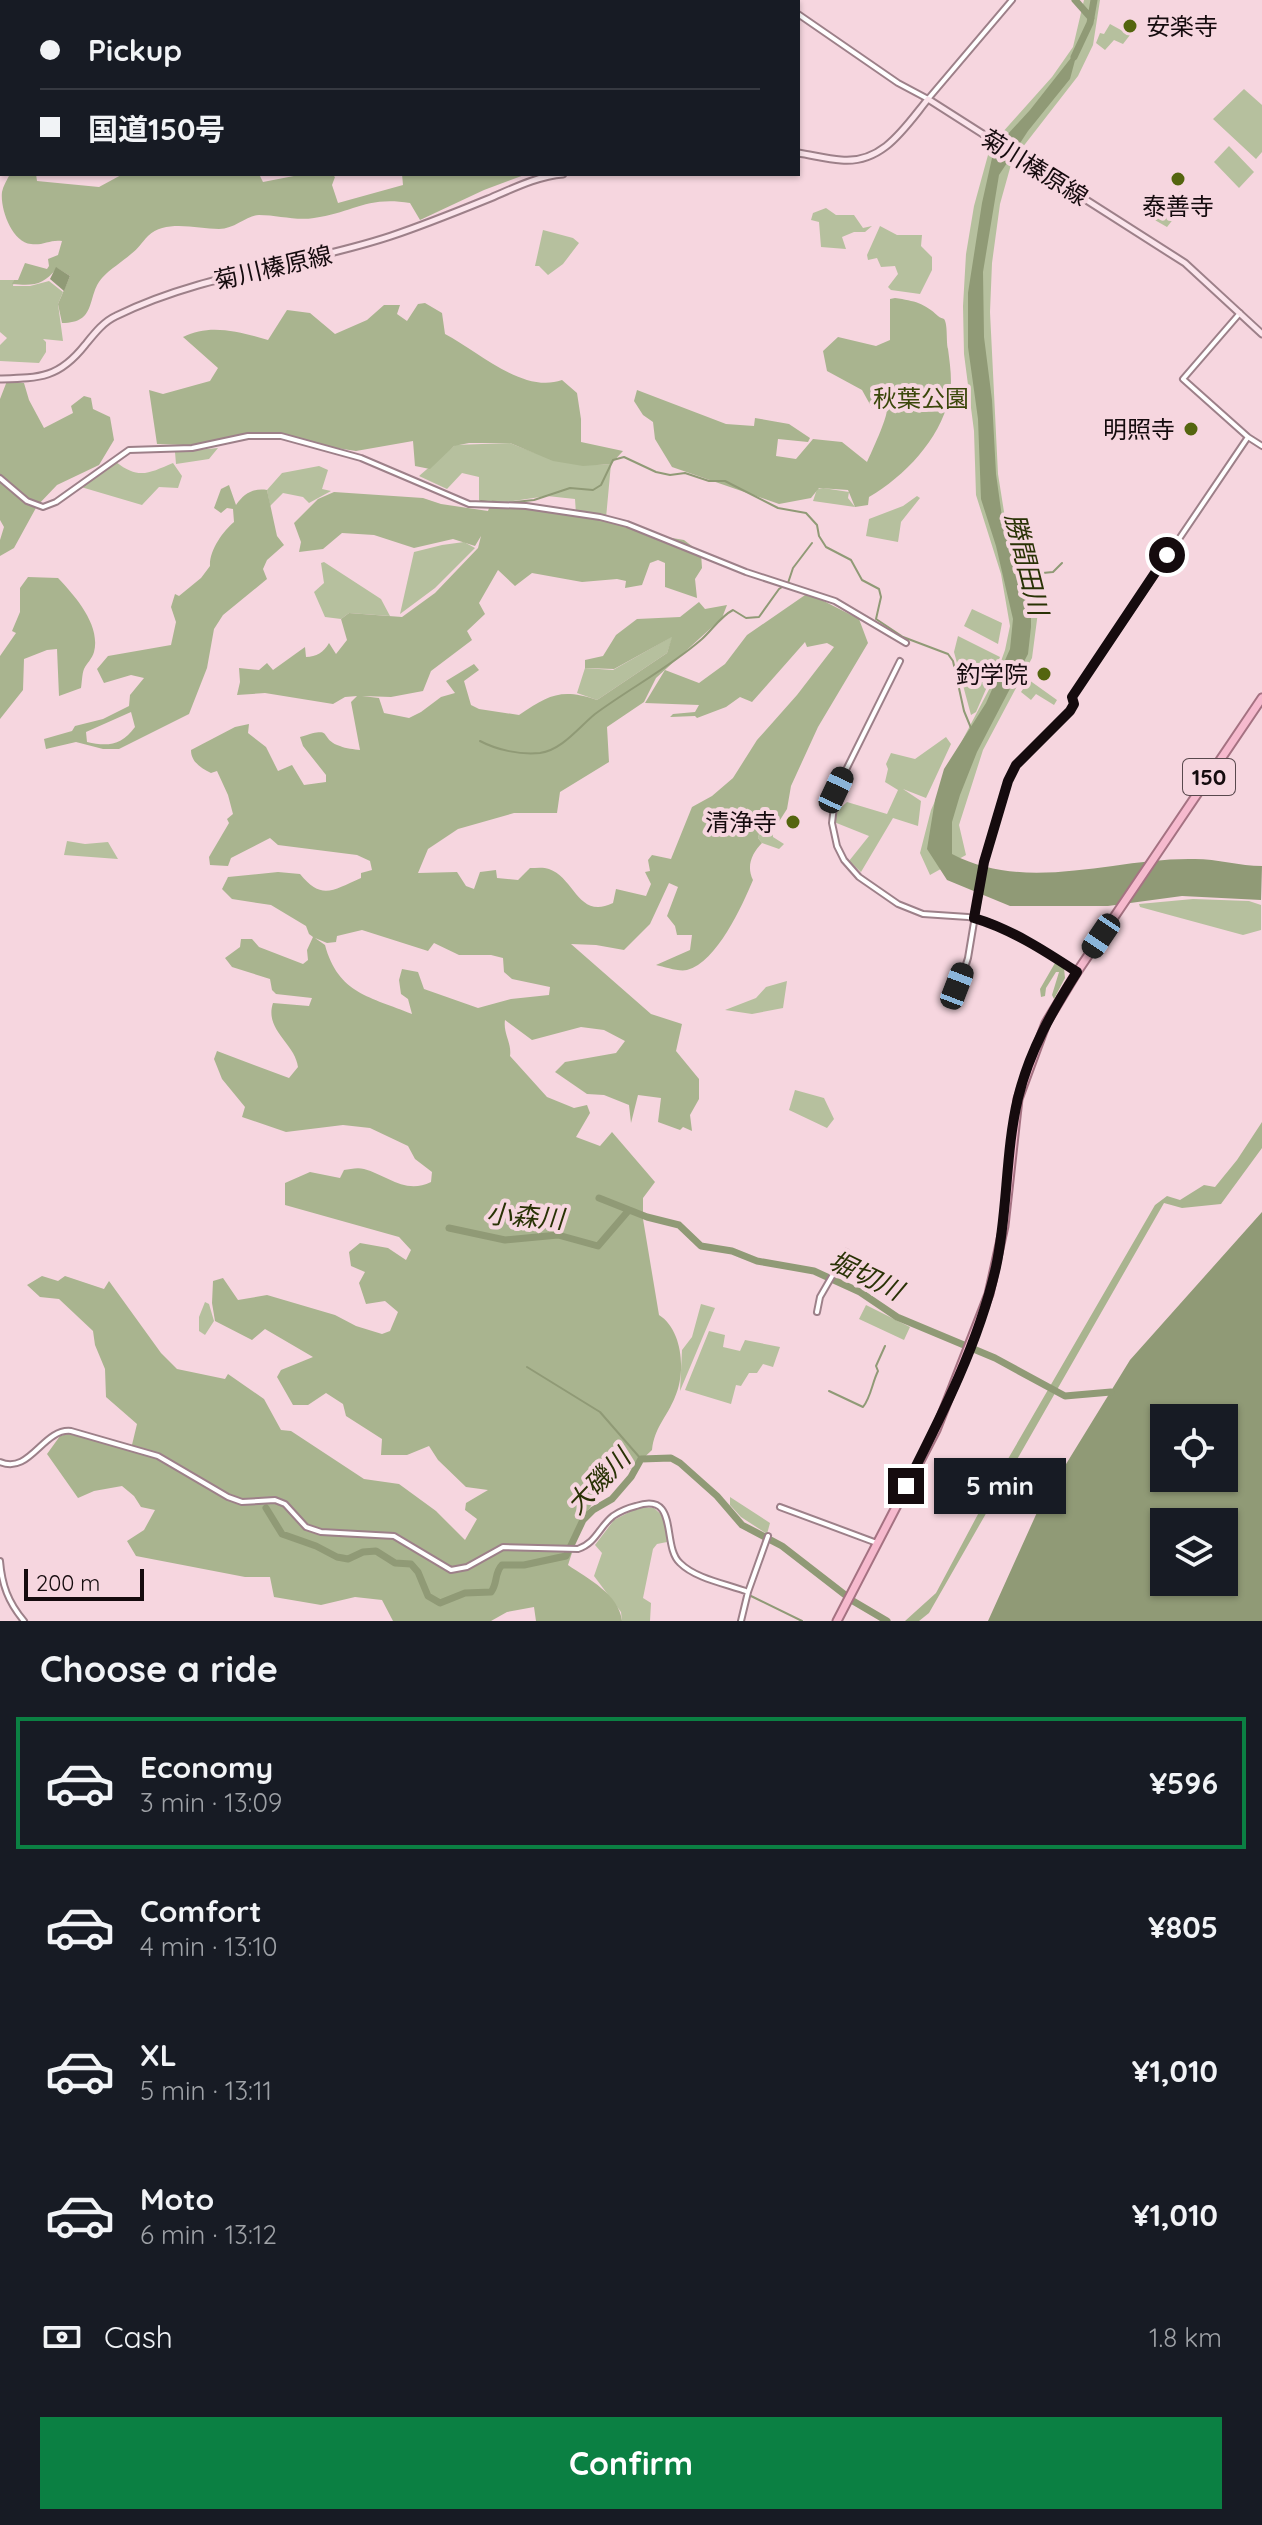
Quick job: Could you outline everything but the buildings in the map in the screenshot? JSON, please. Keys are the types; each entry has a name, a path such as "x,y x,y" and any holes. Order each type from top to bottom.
{"highway":[{"name":"150","path":"837,1621 936,1430 989,1294 1004,1226 1018,1099 1046,1023 1077,972 1262,698"}],"main road":[{"name":"菊川榛原線","path":"928,99 1185,263 1262,334"},
{"path":"800,153 843,160 866,158 891,144 928,99"},
{"name":"菊川榛原線","path":"0,379 29,379 57,372 75,358 107,322 194,286 364,245 535,180 554,176"}],"street":[{"path":"800,15 898,83 928,99 1012,0"},
{"path":"1240,313 1183,379 1262,446"},
{"path":"0,478 27,501 43,507 56,502 129,450 192,448 248,436 281,436 361,458 469,504 526,506 611,519 835,601 906,643"},
{"path":"953,1004 968,958 984,864 1013,770 1070,711 1074,704 1072,697 1248,437"},
{"path":"900,661 836,790 831,816 837,846 844,860 859,877 898,904 923,914 974,918 991,923 1040,948 1077,972"},
{"path":"817,1312 820,1297 846,1252"},
{"path":"0,1462 8,1466 24,1461 53,1435 66,1430 158,1456 242,1502 275,1500 285,1504 306,1527 321,1532 394,1536 451,1570 467,1567 503,1547 578,1549 593,1542 615,1515 647,1503 657,1505 668,1517 672,1549 675,1559 683,1567 748,1592"},
{"path":"780,1507 877,1543"},
{"path":"741,1621 768,1536"},
{"path":"0,1561 7,1599 24,1621"}],"shaded area":[{"path":"1084,0 1100,0 1093,45 1078,76 1012,161 1000,204 992,263 990,312 998,474 1005,518 1034,590 1038,612 1032,658 983,750 959,825 966,855 930,875 920,853 931,810 995,678 1010,626 1001,574 976,495 963,306 966,254 974,206 988,155 1001,134 1052,77 1073,47"},
{"path":"1110,24 1130,35 1123,44 1114,40 1105,50 1096,43 1100,33 1104,34"},
{"path":"1078,49 1070,79 1028,131 999,175 983,272 984,337 992,400 996,474 1002,517 1031,601 1031,627 1028,654 977,752 960,795 952,822 952,854 981,866 1042,873 1165,860 1203,859 1262,866 1261,900 1182,896 1108,906 1010,906 947,880 927,849 944,769 986,703 1010,649 1013,619 981,499 978,419 968,347 968,293 982,203 994,149 1030,110"},
{"path":"1244,89 1262,105 1262,152 1256,159 1213,119"},
{"path":"1229,146 1254,172 1239,188 1214,162"},
{"path":"1180,191 1190,198 1167,227 1146,215 1163,198 1171,203"},
{"path":"826,208 836,215 854,215 863,228 872,226 865,232 842,237 846,249 821,247 819,222 811,220 813,213"},
{"path":"880,226 897,235 922,235 921,246 932,257 932,270 920,294 891,290 888,287 898,274 895,266 881,267 877,258 868,260 867,255"},
{"path":"543,230 573,238 579,243 563,264 548,275 535,266"},
{"path":"56,267 70,276 64,291 50,279"},
{"path":"0,280 14,280 13,286 49,281 63,292 58,304 63,341 43,339 46,352 39,363 0,361 0,345 7,338 0,332"},
{"path":"510,443 559,460 611,464 606,518 576,514 575,499 547,496 479,506 479,477 462,473 447,489 419,476 455,445"},
{"path":"218,448 209,459 176,464 175,452"},
{"path":"116,462 138,473 173,463 182,476 178,488 159,487 142,505 81,487"},
{"path":"319,466 328,470 322,489 331,491 309,503 303,497 283,493 270,506 267,490 282,473"},
{"path":"817,489 849,492 848,498 855,507 813,501"},
{"path":"917,496 920,498 901,522 898,542 866,536 869,519 903,506"},
{"path":"464,542 475,548 435,588 400,614 414,552"},
{"path":"324,562 381,599 390,616 349,613 341,619 325,617 314,592 324,583 321,563"},
{"path":"972,609 1002,623 998,644 964,626"},
{"path":"673,636 667,653 597,700 577,693 585,668 613,670"},
{"path":"958,636 1000,657 976,712 971,715 954,652"},
{"path":"1029,680 1057,700 1054,705 1036,694 1031,700 1021,692"},
{"path":"946,737 951,744 926,798 903,789 921,801 918,826 893,818 861,872 849,861 869,836 834,822 836,812 847,802 887,814 898,790 885,782 886,764 891,753 915,759"},
{"path":"760,830 773,831 773,837 784,844 779,849 762,843 758,838"},
{"path":"67,841 85,844 108,842 118,859 64,855"},
{"path":"1193,899 1249,901 1261,905 1261,930 1243,935 1140,907 1139,904"},
{"path":"787,981 783,1008 752,1014 725,1010 756,998 766,987"},
{"path":"795,1090 824,1098 834,1119 827,1128 789,1110"},
{"path":"1262,1212 1262,1621 988,1621 1039,1508 1130,1360"},
{"path":"205,1302 209,1304 214,1321 205,1335 199,1331 199,1317"},
{"path":"701,1304 715,1308 680,1391 682,1350 692,1337"},
{"path":"866,1305 910,1327 904,1340 859,1319"},
{"path":"709,1331 725,1335 723,1347 740,1351 745,1340 780,1347 773,1367 763,1364 757,1373 749,1373 741,1386 736,1385 731,1404 685,1390"},
{"path":"730,1497 770,1523 767,1534 741,1517 730,1505"},
{"path":"639,1507 654,1508 664,1517 667,1542 657,1544 653,1549 643,1598 651,1603 650,1621 622,1621 621,1612 594,1576 602,1553 595,1545 614,1520"}],"green space":[{"path":"9,176 36,176 37,181 99,187 119,176 260,176 263,182 294,176 334,176 332,185 338,203 403,185 402,176 522,176 420,220 410,203 395,201 370,203 314,218 259,215 225,228 164,228 148,236 102,278 86,314 73,322 62,323 58,304 70,276 57,268 38,283 12,284 18,280 25,263 47,269 48,259 58,255 62,241 31,244 18,237 5,215 3,190"},
{"name":"秋葉公園","path":"890,299 919,303 944,319 950,393 937,429 919,456 895,479 869,497 868,505 855,507 848,490 819,488 811,498 779,504 672,467 655,439 653,422 643,415 634,401 637,390 726,424 754,426 755,418 789,424 810,438 808,442 778,439 776,456 796,459 813,439 842,442 867,462 887,409 872,408 862,390 827,371 823,351 838,337 876,346 890,340"},
{"path":"425,303 442,313 445,334 501,369 532,381 547,383 562,380 577,393 581,442 623,451 611,464 583,466 553,461 510,443 469,443 454,446 430,469 415,466 413,441 356,451 246,434 209,446 157,444 149,390 163,394 210,381 218,368 183,337 214,330 268,340 287,310 310,313 335,334 367,320 384,305 400,305 397,314 407,321 418,304"},
{"path":"7,381 24,383 44,428 73,413 71,406 84,396 91,398 93,409 110,417 114,440 99,465 57,485 37,506 14,548 0,556 4,527 0,520 0,399"},
{"path":"229,485 236,505 249,493 267,490 277,536 284,545 267,560 263,569 267,579 223,615 214,629 207,668 189,714 119,749 103,749 76,742 46,749 44,739 103,719 129,706 130,695 144,678 131,675 104,683 97,669 108,656 171,645 176,622 171,607 175,594 179,596 201,578 210,566 218,542 234,522 233,509 227,508 221,513 214,508 221,489","holes":["131,712 135,727 125,738 114,743 87,742 86,732"]},
{"path":"334,492 423,498 488,511 492,500 617,521 643,533 684,540 701,553 702,568 695,579 697,598 665,587 665,563 658,560 650,563 642,585 625,588 626,581 617,579 582,582 532,573 515,586 498,570 479,603 485,614 467,631 472,640 431,671 423,691 391,697 362,696 379,698 384,713 409,718 421,712 441,697 455,693 446,681 474,664 479,670 464,681 471,705 479,709 519,715 547,698 564,694 597,700 667,653 672,637 614,669 585,668 585,660 603,656 616,635 637,619 680,617 699,602 705,609 727,605 722,618 656,678 644,702 607,727 609,762 560,792 557,813 514,813 458,829 428,849 418,873 457,872 466,886 474,889 480,872 496,870 497,878 518,880 530,868 542,868 558,874 584,902 592,906 613,903 616,889 646,896 651,884 645,872 650,871 648,860 652,855 671,859 692,807 712,796 733,778 757,740 834,647 827,643 807,647 805,642 752,702 740,697 726,707 697,718 670,717 695,712 699,705 645,703 665,670 699,683 725,664 747,635 808,593 859,619 868,643 818,727 791,786 787,809 773,831 760,830 758,838 762,843 750,865 753,880 727,932 708,956 687,970 656,965 690,950 692,935 677,935 675,926 667,916 678,887 669,883 650,924 624,950 571,944 651,1014 682,1024 676,1051 699,1079 699,1099 690,1115 692,1131 658,1122 661,1098 638,1095 631,1123 629,1105 604,1095 587,1094 555,1072 565,1062 616,1053 625,1041 604,1030 581,1027 532,1040 505,1020 510,1056 547,1097 574,1108 587,1105 590,1113 576,1137 600,1146 612,1132 655,1182 643,1198 643,1219 659,1315 678,1341 681,1376 672,1404 655,1435 652,1450 633,1468 614,1473 584,1516 568,1565 609,1595 620,1611 622,1621 536,1621 534,1607 507,1612 491,1621 393,1621 382,1600 355,1597 321,1605 274,1597 270,1577 245,1577 136,1556 127,1541 144,1530 155,1510 141,1507 122,1486 94,1491 78,1498 47,1454 60,1436 68,1434 131,1449 137,1424 106,1397 105,1369 93,1331 59,1299 40,1297 27,1285 42,1276 58,1281 65,1276 104,1289 109,1281 161,1353 177,1369 225,1379 228,1374 264,1399 281,1430 291,1431 364,1479 399,1484 436,1511 465,1540 477,1519 465,1510 466,1503 488,1490 466,1487 438,1460 429,1446 407,1455 381,1455 382,1439 346,1416 343,1404 326,1393 308,1405 293,1405 277,1377 281,1370 313,1357 265,1329 252,1340 215,1321 213,1281 223,1278 238,1300 267,1295 335,1315 382,1334 390,1331 398,1312 385,1301 366,1304 359,1283 365,1272 351,1266 349,1252 360,1243 388,1248 406,1260 411,1250 399,1237 285,1205 285,1183 310,1172 340,1178 344,1170 357,1168 404,1185 431,1182 432,1172 415,1159 408,1146 370,1128 343,1125 286,1132 242,1117 245,1107 222,1079 214,1059 217,1051 289,1078 298,1067 292,1051 276,1029 271,1013 273,1003 309,1006 312,998 276,994 270,979 232,967 225,958 240,947 241,939 252,939 259,947 303,964 308,960 307,950 313,937 306,926 271,905 232,899 222,889 228,877 278,872 300,874 315,888 328,891 361,878 361,873 372,870 370,861 357,855 278,845 270,838 231,858 228,866 210,865 209,857 229,823 227,819 233,814 217,771 211,773 200,767 191,750 235,727 249,724 248,733 266,747 278,771 292,765 304,785 326,782 326,775 303,746 300,737 322,732 333,743 360,750 351,702 357,696 345,697 333,704 265,693 237,695 239,668 259,670 267,663 273,670 305,647 306,657 310,657 325,649 329,643 336,654 347,640 341,619 349,613 402,617 435,593 478,548 481,536 475,546 453,539 414,548 374,535 342,533 323,549 299,552 301,542 294,523 318,499","holes":["362,930 428,951 434,943 459,955 503,958 504,972 512,979 550,987 549,995 511,999 478,1008 424,989 418,972 402,969 399,980 401,994 408,999 412,1014 370,998 347,984 338,974 325,945 315,938 327,943 336,942 337,936"]},
{"path":"28,577 58,578 65,585 90,621 94,632 94,652 84,669 81,688 59,696 57,649 24,659 23,690 0,719 0,656 16,633 12,631 20,612 20,588"},
{"path":"1055,963 1064,968 1065,978 1054,999 1052,995 1059,972 1056,972 1046,988 1045,996 1041,997 1040,989"},
{"path":"1262,1122 1262,1148 1221,1204 1182,1208 1164,1203 929,1613 919,1621 905,1621 936,1593 1001,1471 1155,1205 1167,1196 1180,1200 1204,1185 1215,1187"}],"waterway":[{"path":"1075,0 1091,18"},
{"name":"勝間田川","path":"1074,57 1090,23 1094,0"},
{"path":"505,503 534,500 570,488 593,490 601,485 613,460 624,457 656,472 670,475 685,473 709,481 725,481 778,508 806,513 817,525 826,547 851,560 862,580 879,589 881,597 876,619 903,637 948,654 953,661 971,728"},
{"path":"481,501 495,503"},
{"path":"480,741 525,753 540,753 556,747 595,714 702,639 733,610 746,618 759,617 779,589 788,583 793,568 812,543"},
{"path":"1022,575 1053,572 1062,563"},
{"name":"堀切川","path":"599,1198 647,1217 679,1225 701,1246 732,1251 757,1261 814,1271 860,1292 897,1317 995,1358 1065,1396 1111,1392"},
{"name":"小森川","path":"449,1228 505,1240 558,1235 598,1246 629,1210"},
{"path":"829,1391 863,1407 885,1346"},
{"path":"527,1367 600,1412 641,1459"},
{"name":"大磯川","path":"266,1508 282,1534 337,1557 348,1559 363,1552 376,1551 395,1563 411,1564 418,1572 428,1596 440,1603 465,1593 491,1592 502,1565 524,1565 566,1556 583,1520 612,1499 631,1477 641,1459 671,1458 717,1496 742,1525 782,1546 853,1601 887,1621"},
{"path":"751,1596 802,1621"}],"place":[{"name":"安楽寺","path":"1130,26"},
{"name":"泰善寺","path":"1178,179"},
{"name":"明照寺","path":"1191,429"},
{"name":"釣学院","path":"1044,674"},
{"name":"清浄寺","path":"793,822"}],"route":[{"path":"906,1486 947,1405 989,1294 1004,1226 1018,1099 1046,1023 1077,972 1040,948 991,923 974,918 989,844 1016,765 1070,711 1074,704 1072,697 1167,555"}]}
